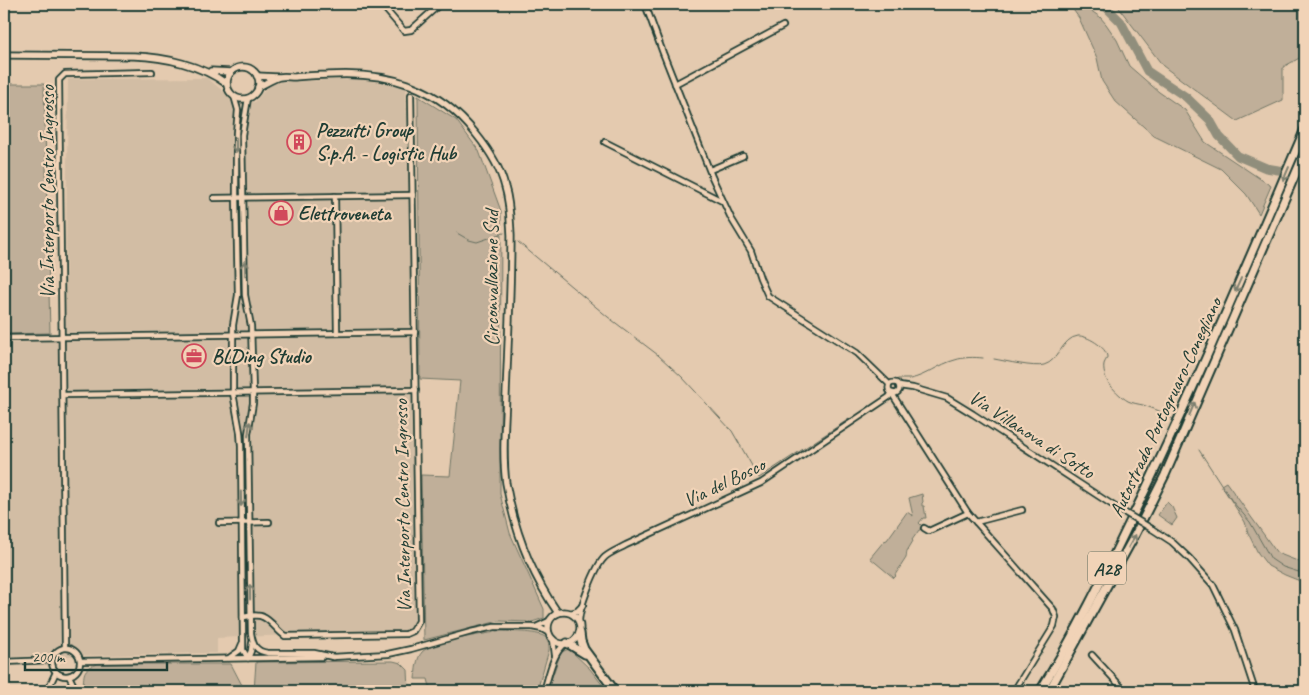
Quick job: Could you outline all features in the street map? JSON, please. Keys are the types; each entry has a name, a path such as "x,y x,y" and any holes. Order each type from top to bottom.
{"highway":[{"name":"Autostrada Portogruaro-Conegliano","path":"1040,691 1086,613 1168,442 1305,129"},
{"name":"Autostrada Portogruaro-Conegliano","path":"1049,691 1092,615 1165,475 1305,152"},
{"path":"580,633 581,641 590,658 615,691"},
{"path":"566,644 590,658"}],"main road":[{"path":"4,55 145,56 201,70 214,75 227,84"},
{"path":"201,70 220,73 231,72 238,68 251,69 257,76 259,83 255,94 241,99 234,96 229,91 227,84 231,72"},
{"name":"Circonvallazione Sud","path":"258,87 279,78 346,74 382,76 413,85 446,103 462,117 488,149 505,186 510,208 511,236 504,433 506,481 512,509 525,551 536,578 549,600 554,616"},
{"path":"257,76 279,78"},
{"path":"565,612 571,613 579,622 580,633 574,641 560,644 553,639 548,628 554,616 565,612"}],"street":[{"path":"381,4 400,28 407,31 411,30 440,4"},
{"path":"645,4 675,84 723,201 750,251 768,296 856,353 889,384 889,389 968,513 1053,609 1056,617 1054,626 1014,691"},
{"path":"675,84 783,26"},
{"name":"Via Interporto Centro Ingrosso","path":"66,647 58,80 65,74 152,72"},
{"name":"Via Interporto Centro Ingrosso","path":"250,616 264,617 285,636 399,634 410,632 416,628 419,621 411,95"},
{"path":"234,96 238,110 236,132 238,295 233,325 234,392 240,432 243,650 248,658"},
{"path":"248,98 242,136 245,295 252,335 253,392 248,434 248,523 252,643 248,658"},
{"path":"605,142 723,201"},
{"path":"710,170 743,156"},
{"path":"214,198 412,194"},
{"path":"335,196 337,333"},
{"path":"4,338 415,332"},
{"path":"889,384 894,382 899,386 898,391 892,393"},
{"name":"Via Villanova di Sotto","path":"899,386 947,398 1172,542 1213,585 1235,630 1255,691"},
{"name":"Via Interporto Centro Ingrosso","path":"63,395 416,390"},
{"name":"Via del Bosco","path":"579,622 596,570 606,556 761,483 892,393"},
{"path":"976,522 1022,510"},
{"path":"924,528 929,531 968,513"},
{"path":"219,523 269,522"},
{"path":"571,613 584,604"},
{"path":"243,617 250,616"},
{"path":"532,627 543,624 554,616"},
{"path":"81,661 369,655 411,649 494,627 532,627 549,633"},
{"path":"553,639 555,657"},
{"path":"229,658 239,651 243,640"},
{"path":"252,643 260,652 314,653 333,656"},
{"path":"544,691 555,657 560,648 566,644"},
{"path":"66,647 74,650 81,661 77,671 69,676 64,676 53,669 52,660 56,652 66,647"},
{"path":"1092,655 1124,691"},
{"path":"4,662 52,660"},
{"path":"47,691 56,672"},
{"path":"69,676 75,688"}],"shaded area":[{"path":"1069,4 1088,4 1090,10 1100,17 1117,40 1129,66 1159,92 1185,110 1205,142 1271,186 1259,214 1246,194 1221,169 1154,136 1115,101 1102,81 1097,58 1079,18"},
{"path":"1116,4 1289,4 1304,10 1305,55 1283,67 1283,100 1237,121 1163,66"},
{"path":"207,78 223,91 232,102 255,102 268,86 281,82 357,79 394,84 406,88 412,340 422,620 408,630 217,638 217,653 4,657 4,343 65,341 68,79"},
{"path":"4,84 44,84 50,333 4,334"},
{"path":"418,96 456,120 479,151 501,211 500,494 510,533 544,609 544,618 532,622 499,621 424,640 421,475 450,476 460,381 420,379"},
{"path":"1226,482 1277,553 1305,564 1305,583 1268,566 1258,553 1245,522 1221,485"},
{"path":"922,494 922,506 924,506 926,518 923,518 919,523 923,527 912,540 906,558 894,578 870,558 887,540 907,512 913,516 909,498"},
{"path":"1167,502 1172,507 1177,518 1172,525 1158,515"},
{"path":"502,631 538,634 547,639 549,650 537,691 431,691 428,679 415,679 419,658 422,652 428,648 460,638"},
{"path":"569,649 590,669 607,691 547,691 561,652"},
{"path":"393,661 401,663 408,670 409,691 381,691 372,683 354,691 254,691 256,662"},
{"path":"98,664 231,664 245,691 81,691 85,671"}],"waterway":[{"path":"1103,4 1121,22 1147,71 1186,97 1210,120 1219,136 1238,156 1266,168 1305,171"},
{"path":"457,233 477,242 504,233"},
{"path":"518,242 608,317 658,355 682,377 732,431 759,478 849,419"},
{"path":"994,359 1027,365 1044,365 1049,363 1068,341 1078,336 1086,337 1104,349 1107,358 1104,364 1105,376 1117,393 1128,401 1159,411 1174,420"},
{"path":"898,379 910,379 958,359 983,358"},
{"path":"1199,450 1232,501 1250,522 1271,559 1283,567 1305,574"}],"place":[{"name":"Pezzutti Group S.p.A. - Logistic Hub","path":"299,142"},
{"name":"Elettroveneta","path":"281,213"},
{"name":"BLDing Studio","path":"194,356"}]}
